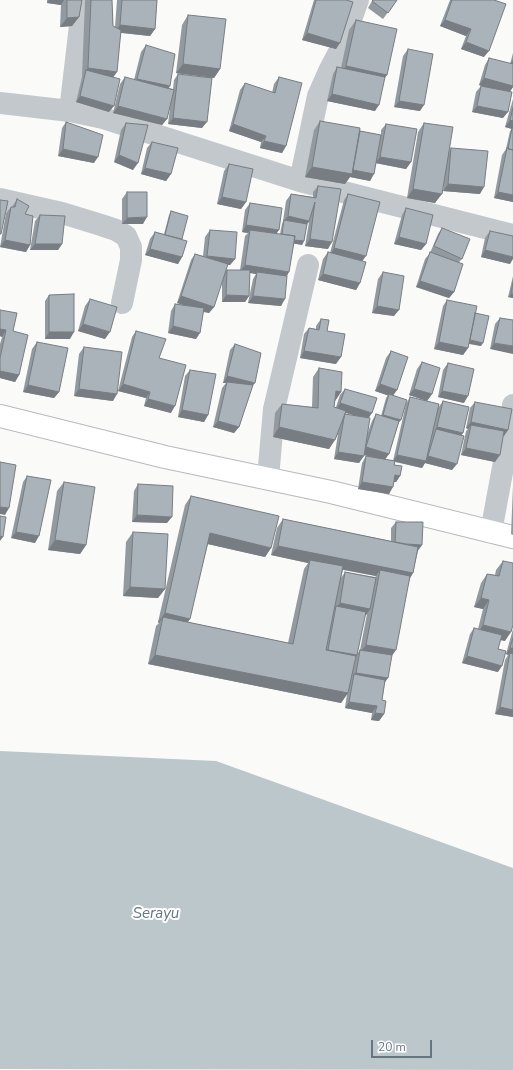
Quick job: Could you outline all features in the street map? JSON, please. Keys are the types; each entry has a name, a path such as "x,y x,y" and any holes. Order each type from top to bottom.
{"main road":[{"path":"0,416 166,457 330,492 513,538"}],"street":[{"path":"70,112 83,0"},
{"path":"300,181 318,96 340,50 358,0"},
{"path":"0,103 103,118 300,181 513,235"},
{"path":"0,199 101,224 126,236 131,247 131,260 122,303"},
{"path":"268,478 274,409 308,265"},
{"path":"491,532 513,405"}],"water":[{"name":"Serayu","path":"0,751 216,761 513,868 513,1070 0,1069"}],"building":[{"path":"67,0 82,0 79,17 67,18"},
{"path":"91,0 112,0 113,26 121,30 117,72 88,68"},
{"path":"122,0 157,0 155,29 120,25"},
{"path":"316,0 346,0 353,2 340,43 307,33"},
{"path":"397,0 388,13 372,1"},
{"path":"452,0 494,0 506,4 489,51 466,42 471,29 445,20"},
{"path":"188,15 226,19 220,69 183,64"},
{"path":"356,20 397,29 387,75 346,66"},
{"path":"146,45 175,54 170,86 137,79"},
{"path":"408,49 433,54 424,105 399,101"},
{"path":"489,58 513,64 513,86 484,78"},
{"path":"337,67 385,77 379,105 332,94"},
{"path":"86,70 120,79 114,106 80,96"},
{"path":"178,74 212,78 207,122 173,118"},
{"path":"125,77 174,90 167,119 118,106"},
{"path":"279,77 302,83 286,146 264,141 266,136 233,124 245,83 275,93"},
{"path":"481,86 512,92 508,112 477,106"},
{"path":"513,108 513,121 510,120"},
{"path":"320,121 360,128 352,174 312,167"},
{"path":"66,122 103,135 98,157 63,149"},
{"path":"126,123 148,125 138,163 119,155"},
{"path":"424,123 453,127 442,194 413,189"},
{"path":"386,124 417,129 411,162 380,157"},
{"path":"513,128 513,150 508,149"},
{"path":"360,131 381,135 374,174 353,170"},
{"path":"152,142 178,148 171,174 145,168"},
{"path":"451,148 488,151 484,187 448,184"},
{"path":"507,148 513,150 513,195 498,192"},
{"path":"229,164 253,169 246,202 222,197"},
{"path":"318,186 341,189 332,242 310,239 315,202 309,221 288,216 291,194 316,198"},
{"path":"127,192 147,192 147,217 127,218"},
{"path":"348,194 380,202 366,256 334,248"},
{"path":"17,199 29,206 25,214 33,216 30,245 5,240 11,207 15,207"},
{"path":"0,200 8,201 1,234 0,234"},
{"path":"250,203 282,208 279,230 246,225"},
{"path":"406,208 433,215 426,244 399,237"},
{"path":"171,211 188,216 182,239 165,235"},
{"path":"40,215 65,216 62,244 35,244"},
{"path":"284,220 307,224 304,241 294,240 295,236 282,234"},
{"path":"442,228 470,239 462,259 434,246"},
{"path":"210,230 237,232 235,259 207,256"},
{"path":"250,230 295,236 289,272 245,265"},
{"path":"490,231 513,236 513,257 485,250"},
{"path":"155,232 187,241 182,257 150,249"},
{"path":"328,252 366,262 360,283 323,274"},
{"path":"430,252 463,264 454,292 420,281"},
{"path":"195,254 228,264 214,307 181,296"},
{"path":"227,270 250,270 249,296 226,295"},
{"path":"257,272 287,276 285,299 253,296"},
{"path":"383,272 404,276 399,310 377,306"},
{"path":"513,282 513,294 511,294"},
{"path":"74,294 74,332 49,332 49,295"},
{"path":"90,299 117,307 110,332 83,324"},
{"path":"447,300 477,306 468,348 439,342"},
{"path":"175,304 204,308 200,333 173,326"},
{"path":"0,310 17,313 13,331 28,335 19,375 0,371 0,358 6,330 0,329"},
{"path":"475,313 489,316 483,343 470,340"},
{"path":"500,318 513,320 513,346 494,343"},
{"path":"321,319 329,320 327,331 345,334 341,357 304,351 309,328 319,330"},
{"path":"136,331 166,339 159,358 186,365 175,406 148,399 150,392 123,384"},
{"path":"37,342 68,348 59,392 28,385"},
{"path":"235,344 261,353 255,383 227,376"},
{"path":"84,347 122,352 117,394 79,389"},
{"path":"391,351 408,357 397,390 380,384"},
{"path":"422,362 440,368 432,394 414,389"},
{"path":"448,363 474,369 468,396 442,391"},
{"path":"319,368 342,372 341,392 336,391 334,407 346,411 335,440 279,427 282,404 318,408"},
{"path":"190,370 216,374 208,415 182,410"},
{"path":"227,382 253,385 239,427 218,421"},
{"path":"345,389 377,398 372,413 340,403"},
{"path":"389,394 407,400 401,420 383,415"},
{"path":"410,397 439,404 426,461 397,455"},
{"path":"443,401 469,407 463,433 437,427"},
{"path":"475,402 512,409 508,430 471,422"},
{"path":"345,414 370,418 364,456 338,452"},
{"path":"376,414 399,421 389,454 366,447"},
{"path":"471,425 504,431 500,455 466,448"},
{"path":"436,429 464,436 457,464 428,456"},
{"path":"366,456 395,461 394,465 402,466 400,476 395,475 393,487 362,482"},
{"path":"0,462 16,465 9,508 0,507"},
{"path":"27,476 51,480 39,536 16,532"},
{"path":"64,482 95,487 86,545 55,540"},
{"path":"138,484 173,486 172,517 137,515"},
{"path":"191,496 279,516 271,548 210,533 190,619 165,613"},
{"path":"0,516 6,517 3,537 0,536"},
{"path":"283,519 418,547 413,573 278,546"},
{"path":"396,522 423,522 422,545 395,542"},
{"path":"133,532 168,534 165,589 130,587"},
{"path":"310,560 343,566 326,650 356,656 348,693 155,655 163,617 293,644"},
{"path":"503,561 513,563 513,625 511,632 483,625 489,600 481,598 487,574 499,576"},
{"path":"380,570 410,576 396,650 366,645"},
{"path":"345,572 376,578 370,609 340,603"},
{"path":"336,606 366,612 357,655 328,650"},
{"path":"474,628 502,635 498,649 506,651 502,666 467,656"},
{"path":"513,638 513,648 510,648"},
{"path":"360,650 392,655 388,678 356,673"},
{"path":"510,653 513,654 513,710 500,707"},
{"path":"354,674 385,680 382,700 386,701 384,714 375,713 377,706 349,702"}]}
